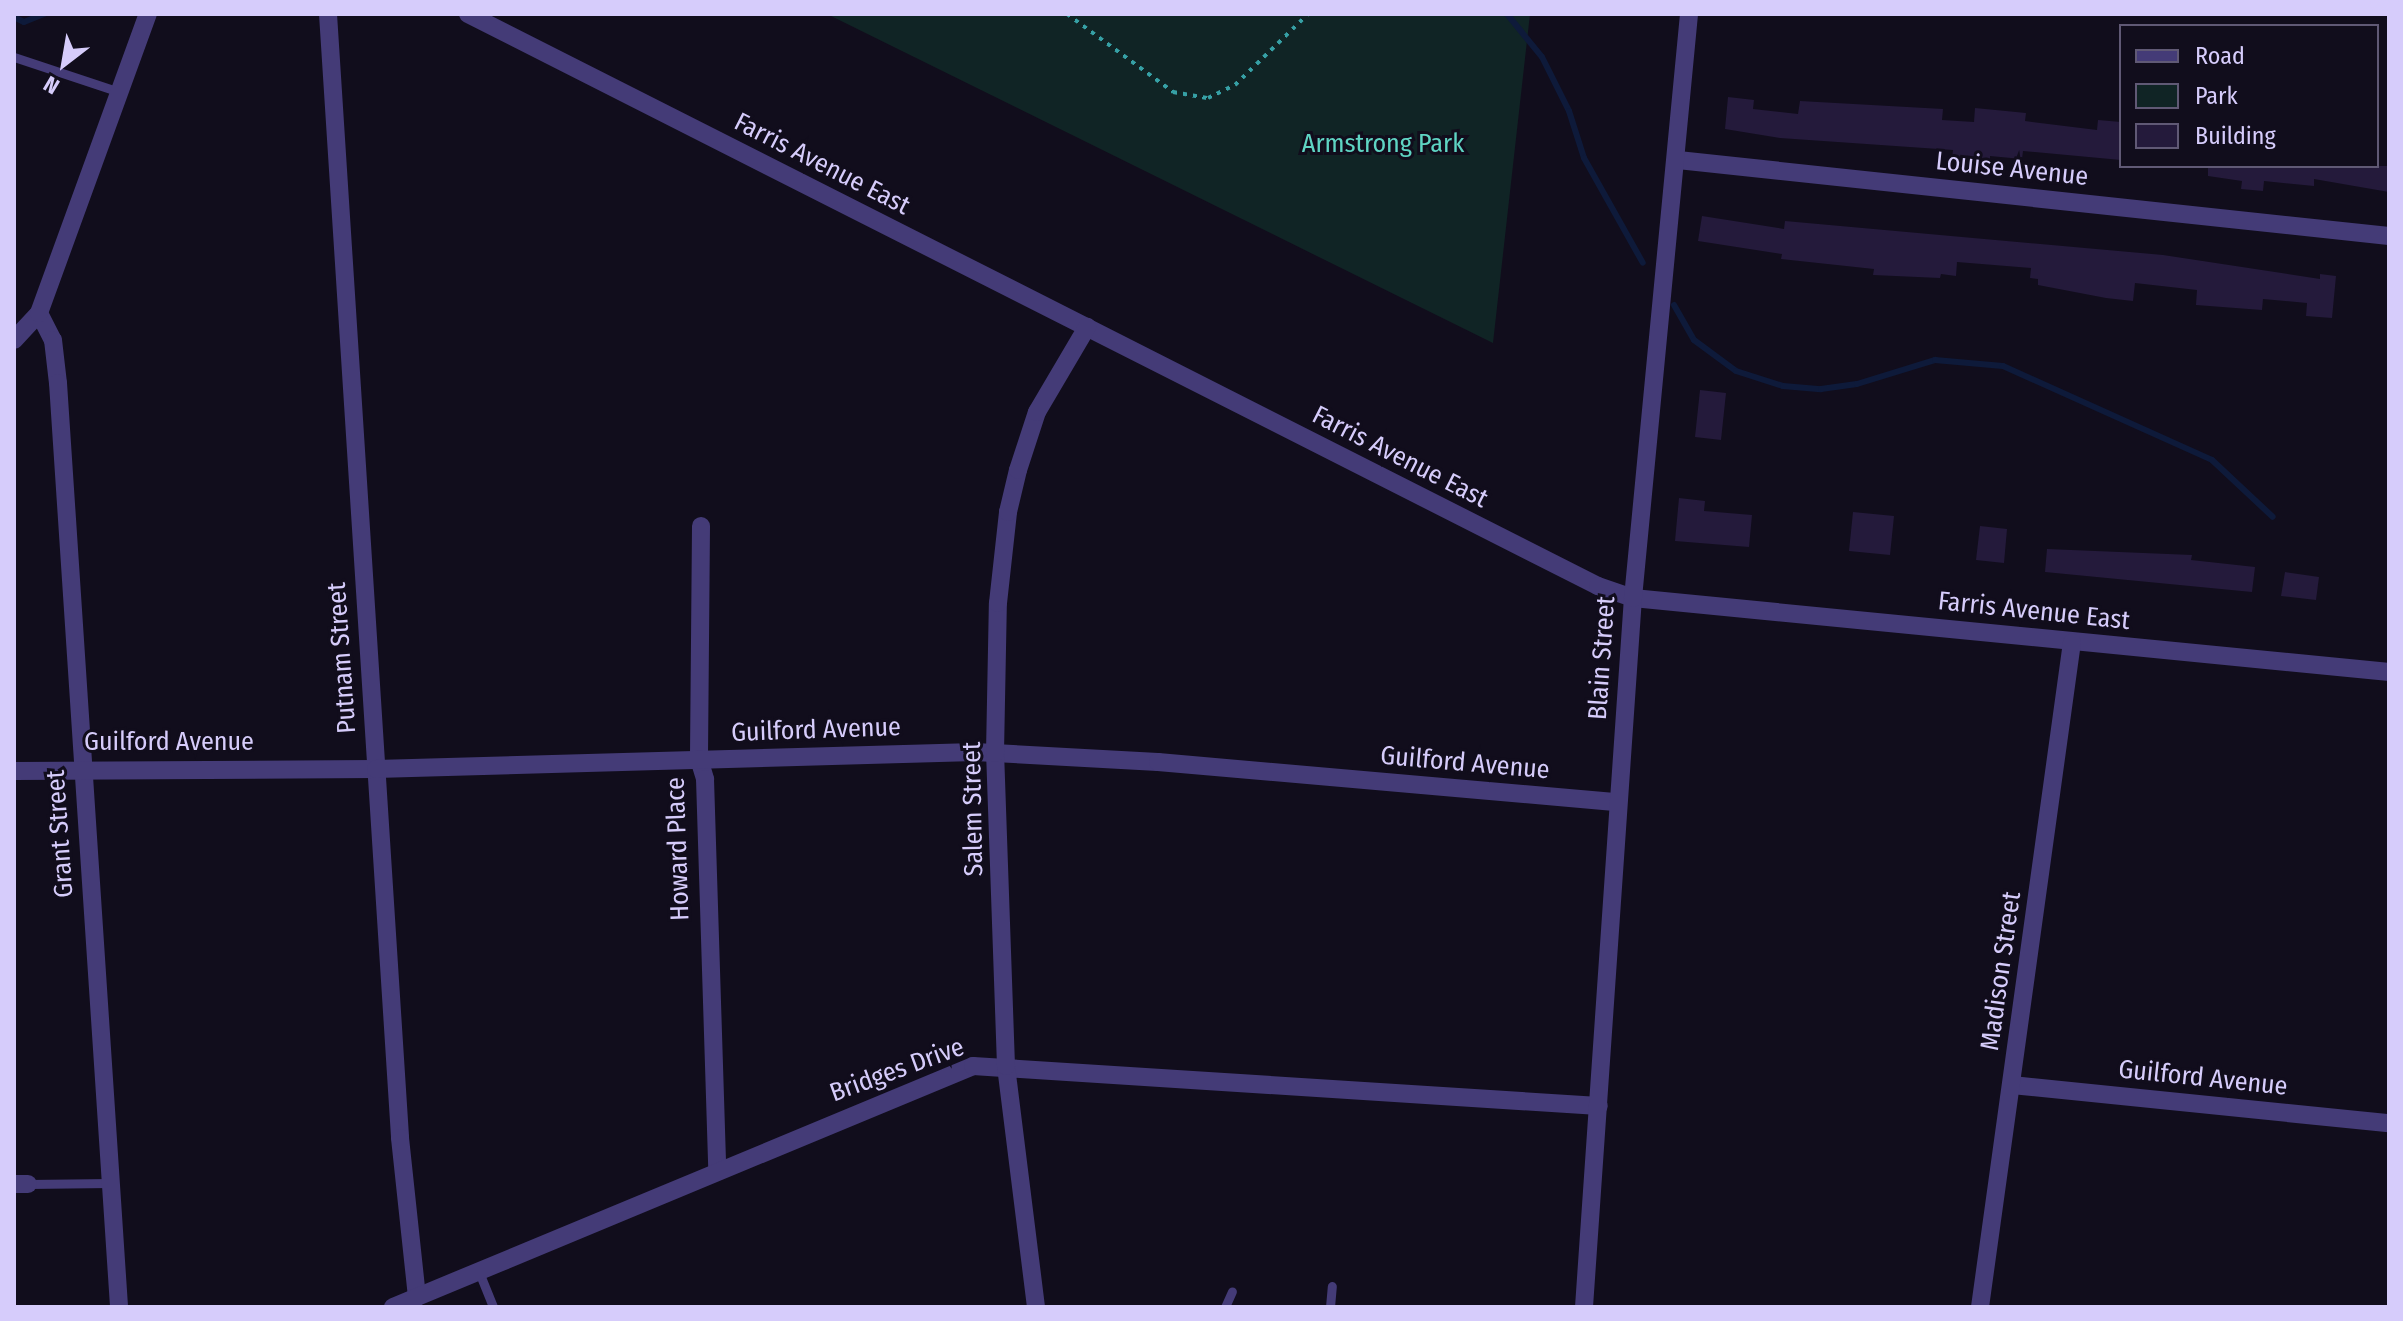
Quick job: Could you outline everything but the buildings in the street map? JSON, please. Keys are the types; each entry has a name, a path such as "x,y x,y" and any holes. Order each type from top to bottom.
{"street":[{"path":"14,340 39,313 117,91 148,14"},
{"name":"Putnam Street","path":"328,14 400,1138 423,1299"},
{"name":"Farris Avenue East","path":"468,14 1598,586 1633,598 2389,672"},
{"name":"Blain Street","path":"1584,1307 1633,598 1666,230 1678,160 1689,14"},
{"name":"Louise Avenue","path":"1678,160 2389,236"},
{"name":"Grant Street","path":"39,313 53,340 58,383 81,768 119,1307"},
{"name":"Salem Street","path":"1036,1307 1006,1066 995,753 998,603 1008,512 1037,412 1087,327"},
{"name":"Howard Place","path":"701,526 699,759 705,779 717,1170"},
{"name":"Madison Street","path":"1980,1307 2072,642"},
{"name":"Guilford Avenue","path":"14,771 81,768 376,769 995,753 1617,802"},
{"name":"Bridges Drive","path":"393,1307 423,1299 717,1170 973,1066 1599,1106"},
{"name":"Guilford Avenue","path":"2012,1085 2389,1123"}],"lane":[{"path":"14,57 117,91"},
{"path":"21,1184 110,1183"},
{"path":"479,1272 493,1307"},
{"path":"1330,1307 1332,1286"},
{"path":"1225,1307 1232,1291"}],"path":[{"path":"1067,14 1173,92 1208,98 1235,85 1308,14"}],"green space":[{"name":"Armstrong Park","path":"827,14 1530,14 1493,343"}],"waterway":[{"path":"14,17 24,22 44,14"},
{"path":"1507,14 1542,57 1569,111 1584,158 1643,263"},
{"path":"1674,305 1694,340 1736,371 1783,386 1821,389 1857,384 1935,360 2003,366 2212,460 2273,517"}]}
